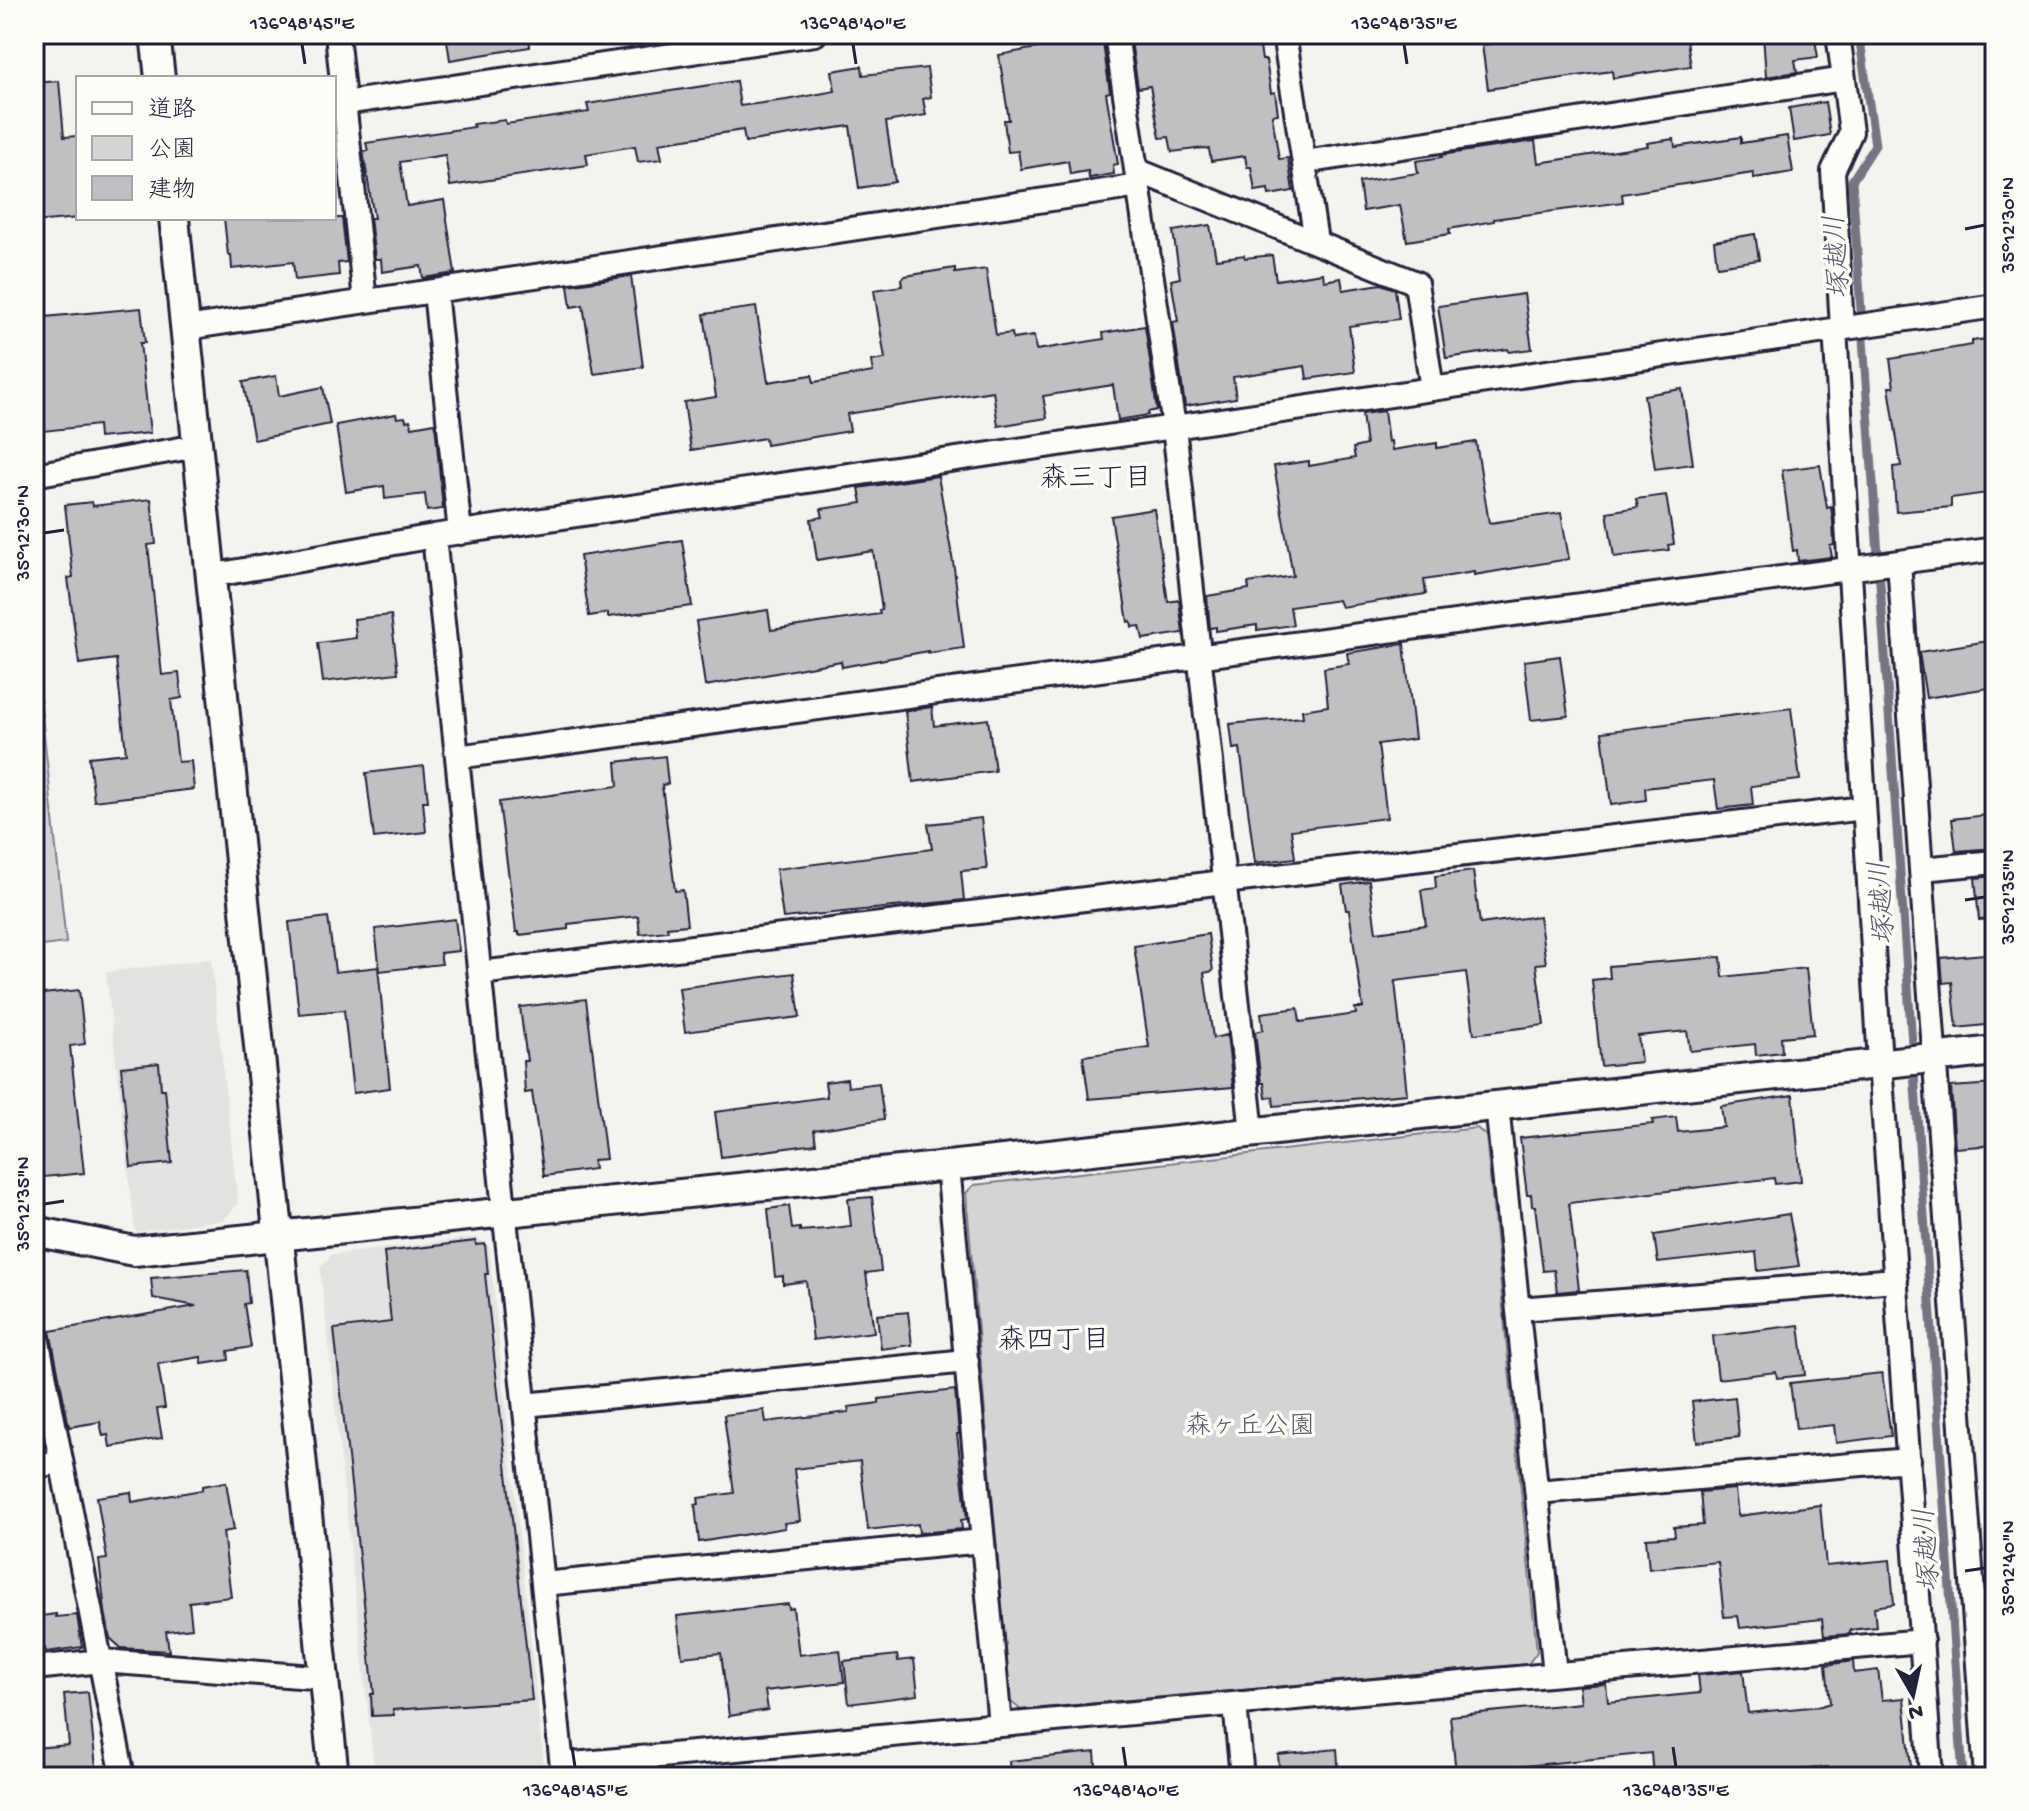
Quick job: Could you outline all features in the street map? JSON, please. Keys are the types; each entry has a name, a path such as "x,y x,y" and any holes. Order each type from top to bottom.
{"street":[{"path":"155,34 160,76"},
{"path":"337,34 365,301"},
{"path":"344,103 815,34"},
{"path":"1116,34 1174,427 1252,1132"},
{"path":"1284,34 1316,241"},
{"path":"1838,34 1851,132 1833,171 1858,568 1864,808 1888,1062 1896,1280 1931,1777"},
{"path":"1304,162 1844,79"},
{"path":"186,328 1138,178 1316,241 1416,283 1432,389"},
{"path":"174,220 334,1777"},
{"path":"435,291 460,533"},
{"path":"210,576 434,536 1995,306"},
{"path":"34,475 197,446"},
{"path":"434,536 562,1771 1000,1725 1922,1641"},
{"path":"457,757 1995,549"},
{"path":"1896,563 1922,869 1932,1058 1986,1777"},
{"path":"480,973 1864,808"},
{"path":"1922,869 1995,862"},
{"path":"34,1231 134,1251 948,1166 1995,1051"},
{"path":"1497,1105 1555,1674"},
{"path":"948,1166 1000,1725"},
{"path":"1518,1309 1896,1280"},
{"path":"34,1322 123,1777"},
{"path":"525,1405 967,1361"},
{"path":"1537,1492 1909,1460"},
{"path":"34,1466 61,1462"},
{"path":"543,1584 983,1541"},
{"path":"34,1668 102,1661 326,1678"},
{"path":"1235,1704 1242,1777"}],"shaded area":[{"path":"211,959 238,1203 224,1220 135,1232 106,972"},
{"path":"477,1237 489,1247 545,1777 375,1777 320,1267 331,1255"}],"green space":[{"path":"34,639 66,943 34,947"},
{"name":"森ヶ丘公園","path":"1477,1128 1486,1136 1537,1652 1528,1664 1021,1710 1010,1701 966,1193 974,1185"}],"building":[{"path":"446,34 529,34 530,47 450,60"},
{"path":"1130,34 1258,34 1271,93 1275,92 1278,114 1272,115 1279,159 1288,158 1293,191 1269,195 1268,189 1255,191 1251,167 1247,167 1245,156 1211,161 1209,149 1172,152 1169,137 1160,138 1150,86 1138,88"},
{"path":"1562,34 1602,34 1603,39 1635,34 1686,34 1691,66 1613,78 1612,71 1488,89 1482,45"},
{"path":"1763,34 1814,34 1818,57 1795,60 1797,72 1766,77"},
{"path":"1102,36 1110,92 1106,93 1118,164 1113,165 1114,174 1089,178 1088,171 1070,174 1068,161 1021,169 1018,151 1008,152 1004,120 1009,120 999,55"},
{"path":"862,66 863,75 927,68 931,97 923,99 926,115 886,122 895,182 859,188 850,126 745,142 743,130 659,143 662,159 638,162 635,146 586,154 588,165 450,186 445,155 400,162 407,206 444,200 455,273 423,278 421,266 382,272 381,259 375,259 370,218 374,218 363,151 368,151 366,143 474,127 473,124 505,120 506,124 589,112 587,104 736,81 740,106 786,100 835,91 832,71"},
{"path":"59,81 64,137 76,136 76,218 34,222 34,83"},
{"path":"1825,102 1830,135 1794,141 1789,108"},
{"path":"1787,136 1793,172 1754,178 1753,173 1622,194 1623,202 1494,219 1449,229 1450,234 1407,241 1400,205 1363,211 1359,182 1418,173 1416,161 1441,155 1535,141 1538,163 1674,139 1675,147 1741,137 1741,143"},
{"path":"342,218 347,262 338,263 339,275 295,280 293,262 232,269 231,255 228,255 224,220"},
{"path":"1210,225 1216,259 1272,255 1276,280 1323,273 1324,281 1341,278 1343,290 1381,284 1395,289 1399,319 1349,326 1355,372 1307,379 1305,366 1233,377 1236,398 1185,406 1173,322 1178,321 1171,280 1180,278 1173,231"},
{"path":"1755,234 1759,260 1717,266 1714,241"},
{"path":"955,268 955,273 986,269 996,335 1012,333 1013,339 1034,336 1036,350 1104,339 1103,333 1145,326 1157,410 1148,412 1148,415 1118,420 1113,385 1043,396 1047,418 998,426 993,391 847,414 850,431 766,445 765,438 691,450 684,402 716,397 704,314 756,307 768,382 812,375 814,382 873,372 871,361 885,359 874,290 902,286 901,279 905,276"},
{"path":"631,276 643,367 594,374 583,305 571,307 568,285"},
{"path":"1524,294 1532,349 1509,352 1508,349 1446,358 1438,306"},
{"path":"141,308 145,343 140,343 150,433 99,438 98,425 34,432 34,318"},
{"path":"1995,338 1995,492 1951,498 1951,507 1896,512 1893,467 1901,466 1889,387 1894,387 1890,359"},
{"path":"276,376 279,396 323,387 330,424 254,440 243,382"},
{"path":"1682,389 1693,464 1655,469 1644,395"},
{"path":"1384,411 1392,450 1437,443 1437,448 1476,442 1489,523 1561,513 1569,559 1424,580 1426,594 1341,607 1338,600 1290,607 1293,625 1257,630 1257,625 1216,631 1216,627 1210,628 1207,596 1249,589 1248,583 1293,576 1274,466 1309,461 1309,466 1355,458 1353,448 1366,445 1362,414"},
{"path":"396,414 397,418 410,420 412,427 435,423 443,509 427,511 425,494 385,499 384,486 346,492 336,425"},
{"path":"1820,465 1827,508 1831,507 1833,521 1832,557 1798,561 1797,550 1793,551 1782,470"},
{"path":"938,476 964,648 928,651 842,667 841,661 705,686 696,621 768,610 771,630 880,614 879,610 882,609 873,551 817,560 811,519 823,517 821,509 862,503 859,488"},
{"path":"1666,495 1674,544 1668,545 1669,550 1614,557 1607,512 1638,507 1636,499"},
{"path":"151,499 156,544 148,545 162,675 179,673 182,698 171,700 178,762 191,761 194,789 94,801 89,757 126,753 116,659 79,664 68,578 73,577 65,505 92,502 93,506"},
{"path":"1154,509 1168,602 1179,600 1183,633 1143,639 1140,626 1132,627 1131,621 1128,622 1111,516"},
{"path":"682,540 692,606 608,617 608,613 589,616 580,556"},
{"path":"391,615 398,673 323,682 318,643 356,638 354,619"},
{"path":"1995,640 1995,687 1926,698 1919,652"},
{"path":"1404,644 1415,739 1378,744 1387,818 1291,830 1295,858 1255,863 1240,748 1233,749 1230,724 1303,717 1302,710 1328,706 1324,668 1349,664 1347,653"},
{"path":"1560,656 1568,716 1531,720 1524,661"},
{"path":"932,707 934,726 988,719 995,771 913,782 905,711"},
{"path":"1791,708 1800,780 1751,786 1753,805 1718,809 1714,780 1645,788 1646,800 1611,805 1602,732"},
{"path":"665,756 668,784 662,785 675,891 683,890 687,925 640,934 638,916 568,924 568,929 519,935 516,932 499,802 618,786 616,762"},
{"path":"424,766 428,801 423,801 426,832 374,838 366,773"},
{"path":"1995,814 1995,848 1956,851 1952,819"},
{"path":"981,818 987,869 961,871 964,900 783,918 776,869 932,849 928,824"},
{"path":"1473,871 1480,924 1539,916 1546,963 1536,964 1544,1025 1474,1034 1466,972 1395,981 1407,1094 1274,1106 1273,1097 1266,1098 1264,1083 1261,1083 1255,1032 1263,1030 1261,1013 1298,1008 1300,1022 1356,1014 1355,1008 1363,1008 1349,910 1346,910 1342,885 1369,881 1376,932 1426,925 1421,890 1436,888 1435,876"},
{"path":"1995,876 1995,919 1979,920 1975,878"},
{"path":"328,917 335,972 378,967 390,1088 353,1093 344,1010 299,1014 289,922"},
{"path":"455,919 459,951 440,953 442,964 380,971 375,929"},
{"path":"1208,934 1213,971 1204,973 1213,1038 1227,1035 1233,1087 1089,1099 1083,1056 1149,1047 1134,946"},
{"path":"1995,953 1995,1024 1957,1028 1952,982 1943,983 1941,958"},
{"path":"1721,957 1723,977 1806,968 1813,1034 1781,1037 1782,1052 1756,1055 1755,1044 1690,1051 1687,1031 1638,1036 1641,1062 1601,1066 1592,980 1610,978 1609,966"},
{"path":"794,973 800,1017 685,1032 679,988"},
{"path":"79,990 85,1044 70,1046 84,1173 34,1178 34,995"},
{"path":"586,999 606,1159 593,1160 594,1169 544,1176 532,1092 525,1093 523,1061 527,1061 520,1007"},
{"path":"159,1063 161,1089 165,1089 172,1163 131,1167 121,1067"},
{"path":"847,1079 848,1087 879,1083 884,1119 814,1130 816,1144 721,1157 715,1112 827,1097 825,1082"},
{"path":"1995,1084 1995,1145 1955,1148 1951,1087"},
{"path":"1793,1095 1801,1181 1775,1184 1774,1178 1569,1203 1579,1290 1557,1292 1554,1270 1543,1271 1535,1206 1532,1206 1531,1194 1527,1195 1520,1138 1653,1124 1652,1120 1676,1117 1678,1132 1724,1127 1721,1106"},
{"path":"872,1197 881,1271 866,1273 874,1332 813,1340 806,1281 783,1284 783,1276 775,1277 768,1209 789,1206 792,1229 826,1229 851,1226 848,1199"},
{"path":"1789,1214 1799,1266 1758,1271 1756,1252 1658,1263 1654,1235"},
{"path":"476,1241 476,1245 485,1244 488,1274 485,1274 532,1700 393,1710 394,1715 372,1716 371,1694 374,1694 334,1329 391,1322 384,1252"},
{"path":"246,1270 249,1303 244,1304 251,1347 228,1351 229,1360 202,1364 201,1357 158,1364 165,1408 157,1409 162,1438 110,1447 108,1435 103,1436 100,1422 69,1427 50,1331 196,1306 153,1298 151,1278"},
{"path":"908,1312 912,1345 881,1349 877,1315"},
{"path":"1799,1325 1805,1375 1777,1378 1776,1372 1718,1379 1713,1336"},
{"path":"1882,1373 1891,1436 1836,1443 1834,1425 1796,1429 1790,1383"},
{"path":"955,1390 967,1519 961,1520 962,1529 919,1533 918,1524 868,1530 860,1461 794,1469 800,1521 784,1523 785,1528 699,1542 695,1505 699,1504 698,1498 734,1493 724,1415 764,1410 766,1422 849,1412 848,1407 879,1403 879,1399"},
{"path":"34,1395 41,1432 34,1433"},
{"path":"1735,1397 1739,1437 1697,1442 1692,1402"},
{"path":"226,1482 234,1530 223,1532 231,1597 189,1602 192,1628 166,1631 169,1651 121,1648 110,1638 105,1611 99,1560 107,1559 97,1497 131,1492 132,1502 202,1490 202,1486"},
{"path":"1735,1489 1738,1516 1820,1505 1826,1566 1890,1560 1894,1604 1874,1607 1876,1627 1850,1630 1850,1634 1824,1636 1822,1619 1740,1628 1738,1616 1724,1617 1718,1562 1649,1569 1646,1538 1675,1536 1674,1527 1703,1525 1700,1492"},
{"path":"788,1604 789,1609 793,1608 799,1655 840,1650 844,1682 765,1691 768,1710 729,1716 721,1653 682,1657 677,1616"},
{"path":"56,1614 56,1617 77,1615 82,1647 46,1652 45,1648 34,1650 34,1617"},
{"path":"897,1655 898,1661 914,1659 918,1695 849,1704 844,1661"},
{"path":"1853,1661 1854,1673 1878,1670 1882,1700 1904,1698 1912,1777 1828,1777 1827,1767 1729,1777 1653,1777 1651,1753 1456,1773 1450,1716 1581,1703 1579,1686 1606,1684 1608,1702 1700,1693 1698,1675 1743,1671 1748,1713 1821,1706 1830,1703 1826,1665"},
{"path":"88,1692 97,1777 34,1777 34,1748 69,1745 64,1694"},
{"path":"1337,1749 1339,1777 1280,1777 1278,1755"},
{"path":"1095,1752 1097,1777 1010,1777 1009,1761"}],"waterway":[{"name":"塚越川","path":"1859,34 1875,145 1852,181 1963,1777"}],"district":[{"name":"森三丁目","path":"1096,476"},
{"name":"森四丁目","path":"1054,1338"}]}
